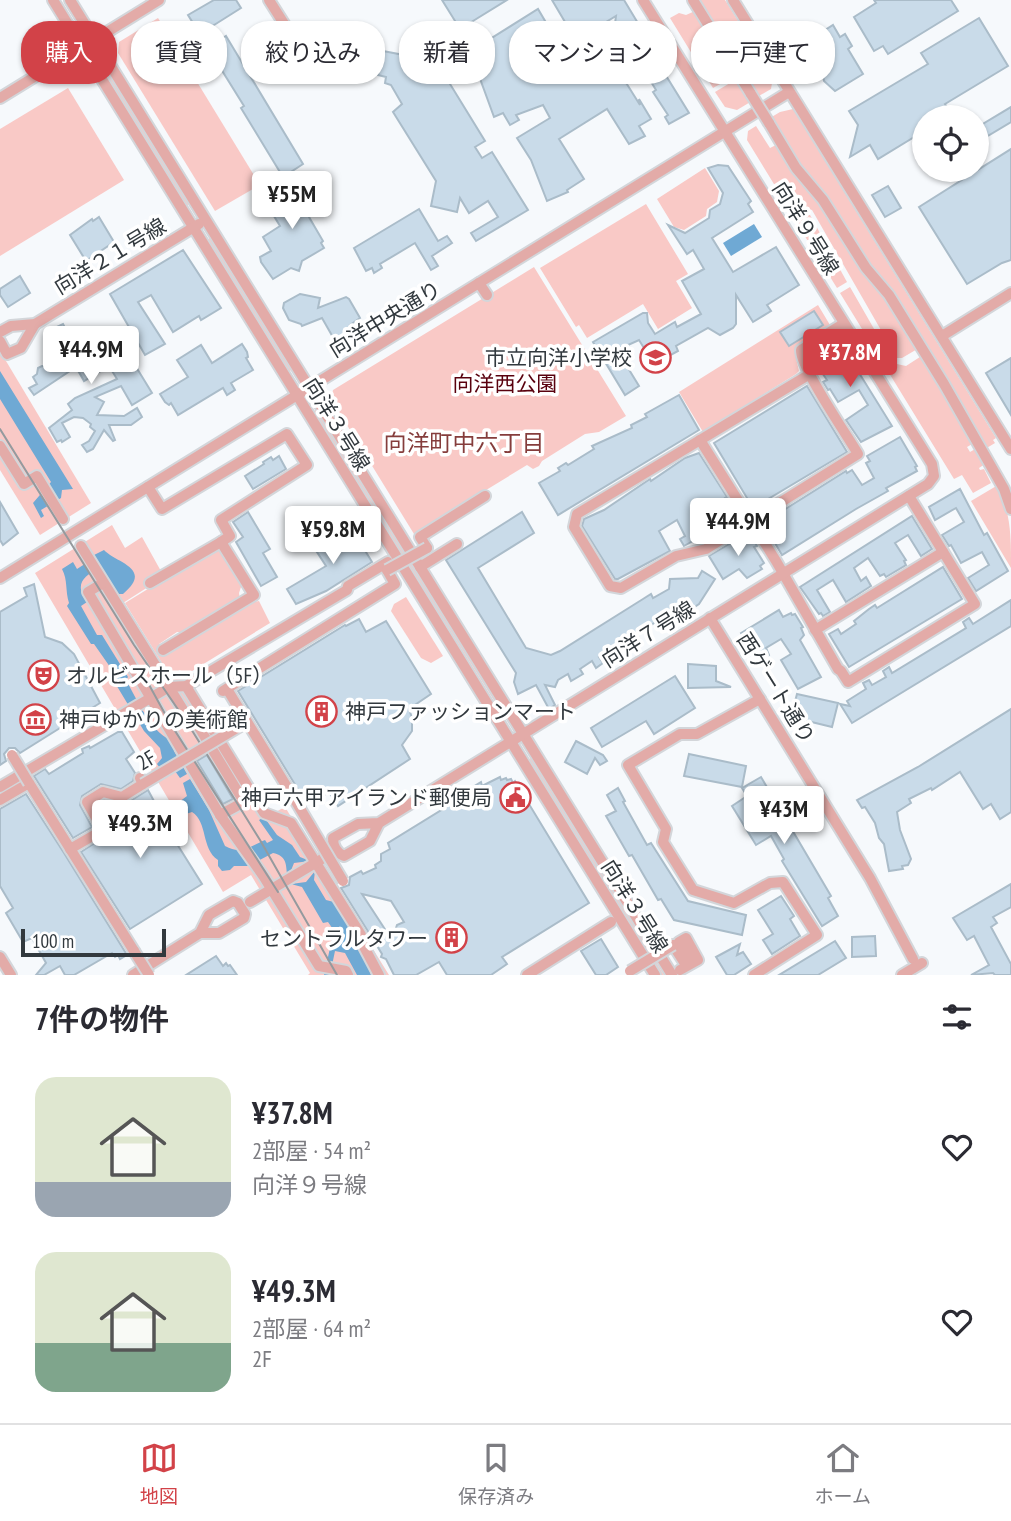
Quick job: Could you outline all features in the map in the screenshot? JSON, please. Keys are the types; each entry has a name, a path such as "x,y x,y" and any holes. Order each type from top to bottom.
{"street":[{"name":"向洋３号線","path":"53,0 66,21"},
{"name":"向洋３号線","path":"70,0 83,21"},
{"path":"117,26 159,0"},
{"path":"269,0 282,21"},
{"name":"向洋９号線","path":"643,0 932,464 934,475"},
{"path":"693,0 796,168 823,200 866,268 889,295 908,325 1004,489 1011,509"},
{"path":"733,0 1011,449"},
{"name":"向洋３号線","path":"117,76 523,735 676,973"},
{"path":"0,98 23,84"},
{"name":"向洋３号線","path":"105,84 654,975"},
{"name":"向洋中央通り","path":"0,578 789,92"},
{"name":"向洋２１号線","path":"0,332 11,326 35,324 206,220"},
{"path":"479,283 487,295"},
{"path":"942,336 1011,293"},
{"name":"向洋２１号線","path":"0,341 7,354 21,348 35,324"},
{"path":"810,374 577,514 574,527 610,586 621,588 676,556 706,549 858,454 801,358 801,350 843,324"},
{"path":"148,487 162,509 287,434 307,465 221,520 230,536 150,583"},
{"path":"700,440 848,682 975,604 909,496"},
{"path":"0,446 24,484 37,476 63,519"},
{"name":"向洋７号線","path":"379,823 909,496 928,484 934,475"},
{"path":"0,788 169,687 186,686 349,589 348,586 427,548 420,537 485,496"},
{"path":"163,650 254,595 221,542"},
{"path":"420,567 457,544"},
{"path":"80,546 190,721 197,724 264,813 290,823 361,935 362,943 379,975"},
{"path":"815,630 943,552"},
{"path":"343,881 225,690 395,584 388,566"},
{"path":"103,583 88,592 146,701 220,816 255,864 319,966 344,973"},
{"name":"西ゲート通り","path":"710,618 870,878 912,968 929,975"},
{"path":"186,686 236,777 244,802 220,816"},
{"path":"754,975 817,935 783,882 770,883 734,903 692,890 663,842 666,829 628,765 680,734 697,734 760,699"},
{"name":"2F","path":"70,849 103,830 87,802 103,792 122,797 142,781 247,722"},
{"path":"12,755 149,975"},
{"path":"0,800 29,782"},
{"path":"250,902 331,855"},
{"path":"527,975 611,922"},
{"path":"133,975 200,933"},
{"path":"627,973 673,945 684,962 689,959 679,942 686,938 698,960 676,973"},
{"path":"0,957 11,975"}],"green space":[{"path":"695,0 725,0 738,21 708,21"},
{"path":"695,11 701,21 691,21 691,52 677,29 677,21 670,18 679,13 686,15"},
{"path":"131,35 131,74 118,53 119,42"},
{"path":"112,84 115,84 189,204 186,206"},
{"path":"137,84 198,84 260,185 215,211"},
{"path":"728,84 741,84 752,101 737,110 725,107 715,92"},
{"path":"749,84 772,84 771,89 757,97"},
{"path":"68,88 124,180 0,256 0,129"},
{"path":"793,109 996,438 993,440 995,443 985,449 873,270 797,163 770,118"},
{"path":"756,126 770,148 778,144 824,205 919,348 897,358 812,210 805,208 791,212 747,140 748,131"},
{"path":"705,168 719,191 717,202 707,209 706,216 684,230 674,227 657,199"},
{"path":"646,204 688,274 676,281 692,308 658,329 643,304 587,338 579,325 576,327 540,268"},
{"path":"803,213 810,215 847,282 837,288 793,217"},
{"path":"210,238 292,370 289,371 207,240"},
{"name":"向洋西公園","path":"534,267 626,416 599,432 585,434 533,469 527,465 414,534 331,399 333,390"},
{"path":"850,287 889,355 897,364 906,366 923,355 974,443 967,447 970,452 977,448 985,464 979,468 984,469 991,483 973,493 962,475 954,479 840,293"},
{"path":"818,305 830,325 798,346 796,358 799,371 703,432 679,392"},
{"path":"0,351 91,503 40,535 0,470"},
{"path":"316,410 508,716 505,718 313,412"},
{"path":"998,485 1006,506 1011,568 971,501"},
{"path":"112,525 125,548 142,537 162,573 148,587 123,603 170,677 180,672 268,816 285,807 389,975 308,975 310,973 251,875 223,892 35,573"},
{"path":"213,549 221,549 242,584 240,600 188,632 177,632 159,644 163,651 245,604 259,601 270,623 184,676 180,670 170,676 125,603"},
{"path":"406,597 443,656 431,663 421,658 391,611 394,604"},
{"path":"532,758 664,975 660,975 529,759"}],"water":[{"path":"754,224 762,237 731,256 723,243"},
{"path":"0,371 73,489 62,490 61,498 41,510 44,516 41,518 33,503 51,482 0,399"},
{"path":"104,550 130,567 135,578 123,594 117,594 100,567 82,582 81,590 87,602 81,606 97,635 102,635 128,677 126,680 152,724 166,738 173,740 174,751 187,774 180,778 175,771 165,775 157,764 162,758 160,748 144,731 112,678 115,674 94,644 91,644 67,606 69,603 62,569 73,562 77,569"},
{"path":"190,779 209,810 225,846 240,850 265,840 267,843 273,840 259,820 264,817 277,835 292,845 300,857 310,861 294,863 287,874 283,858 273,853 248,866 234,866 230,870 222,871 218,860 209,849 197,816 192,812 186,814 179,802 187,796 183,783"},
{"path":"315,871 314,880 326,900 338,903 357,934 371,975 357,975 345,953 335,951 330,975 324,975 332,939 336,940 337,935 328,922 323,923 302,887 291,884 306,882"}],"building":[{"path":"214,0 236,0 241,8 220,21 192,21 188,15"},
{"path":"442,0 507,0 473,21 455,21"},
{"path":"552,0 624,0 637,21 615,21 616,16 608,21 564,21"},
{"path":"874,0 951,0 958,11 888,54 883,46 874,51 854,17 876,3"},
{"path":"538,9 545,21 519,21"},
{"path":"979,18 1008,66 946,105 912,105 912,138 878,159 870,145 850,157 858,125 849,111 928,64 921,53"},
{"path":"509,27 509,84 627,84 651,119 639,126 645,136 629,144 607,109 559,139 584,179 567,190 568,192 547,201 531,160 517,138 550,118 543,105 516,115 519,120 510,125 503,113 494,117 482,84 495,84 495,36"},
{"path":"835,28 840,37 845,34 852,46 848,49 863,74 835,91 827,84 835,84"},
{"path":"227,38 241,61 241,84 255,84 303,164 283,177 241,108 244,106 227,79"},
{"path":"385,51 399,54 399,84 450,84 485,141 475,147 482,158 492,152 528,210 476,241 471,233 498,217 488,201 469,213 460,198 457,212 431,206 436,181 393,112 402,104 391,85 385,83"},
{"path":"652,84 671,84 689,113 669,124 665,117 668,115 653,92 656,90"},
{"path":"1011,107 1011,122 989,135 989,120"},
{"path":"1011,149 1011,260 967,284 919,207 959,182 989,182 989,163"},
{"path":"728,166 751,201 748,204 753,212 712,238 733,272 776,247 799,285 767,305 771,311 753,322 736,295 736,324 733,328 720,335 708,328 676,346 678,351 667,357 662,350 651,355 647,353 639,340 617,350 639,386 625,395 593,342 643,313 647,313 648,323 655,334 675,322 677,327 701,314 682,281 704,269 693,250 687,254 668,225 685,233 709,218 710,210 720,204 723,193 708,168"},
{"path":"307,183 323,209 309,217 323,241 321,243 324,248 302,261 299,271 291,268 273,279 260,257 271,251 263,237 280,226 260,193 268,188 276,201"},
{"path":"888,186 901,208 885,217 872,195"},
{"path":"419,209 438,241 447,236 452,243 432,256 438,266 431,270 415,243 380,264 382,268 374,273 372,268 366,271 354,248"},
{"path":"99,217 114,242 86,261 70,235"},
{"path":"183,250 221,308 201,320 199,316 173,332 151,295 138,302 165,344 145,355 110,294"},
{"path":"20,276 30,293 8,307 0,295 0,289"},
{"path":"300,294 320,298 318,308 346,297 349,299 360,318 350,325 356,335 338,346 322,318 302,326 289,320 283,308 284,303"},
{"path":"814,311 823,325 789,346 780,332"},
{"path":"63,324 67,332 71,330 87,364 106,352 111,359 116,356 121,362 130,357 152,393 132,405 121,386 95,397 104,402 97,415 124,416 137,408 142,417 131,425 109,425 115,440 104,430 93,449 87,452 82,445 89,441 95,431 83,418 74,417 62,423 70,437 62,442 57,442 49,428 72,410 68,404 75,398 117,379 109,366 84,381 76,367 34,395 29,388 37,384 33,377 38,368 42,366 61,369 46,332"},
{"path":"838,339 892,426 861,442 846,420 868,405 859,390 838,402 823,382 827,380 810,356"},
{"path":"242,344 253,370 231,383 235,390 227,395 223,388 178,415 171,403 169,405 165,402 160,394 188,377 177,360 201,345 212,363"},
{"path":"1011,358 1011,415 986,373"},
{"path":"807,386 847,452 753,508 714,443"},
{"path":"679,395 699,430 558,515 539,483 560,471 558,468 566,463 568,465 594,449 592,446 632,428 631,425 647,417 645,414"},
{"path":"900,437 917,466 917,471 782,555 763,523 846,471 847,473 852,470 862,485 874,478 866,463 870,461 867,456"},
{"path":"699,453 727,497 725,498 736,520 724,527 723,524 684,546 680,539 685,536 677,520 659,531 670,551 615,579 582,526 584,519 604,510 685,458"},
{"path":"279,456 286,469 253,489 245,476 271,457 273,460"},
{"path":"960,489 984,535 987,533 1008,571 976,591 968,578 989,565 982,552 961,563 942,535 964,522 956,508 935,520 929,507"},
{"path":"0,502 18,533 3,545 0,540"},
{"path":"248,512 270,549 263,553 277,577 261,586 236,542 243,537 233,522"},
{"path":"522,512 534,533 478,568 526,648 551,655 560,651 651,594 653,598 669,589 670,579 698,578 702,571 715,579 699,604 681,616 660,629 656,622 599,657 603,663 596,668 592,661 580,669 583,674 571,681 568,674 558,680 555,687 545,685 555,705 549,709 536,685 518,694 514,682 516,673 446,560"},
{"path":"912,516 932,549 921,556 908,535 895,543 906,560 906,565 886,577 884,574 880,576 868,558 854,568 861,581 866,577 871,586 846,602 833,580 817,590 830,612 823,616 819,614 800,587"},
{"path":"345,531 355,534 372,562 326,591 296,604 287,589 326,566 315,549"},
{"path":"746,534 748,537 751,535 757,546 754,547 764,563 760,566 762,569 747,578 739,569 723,579 709,556"},
{"path":"943,567 962,599 849,667 829,634 838,629 841,634 856,624 854,621 875,605 877,608"},
{"path":"34,584 45,637 62,643 74,654 100,703 20,753 15,748 9,748 4,754 6,761 0,765 0,612 27,596 24,588"},
{"path":"1011,600 1011,626 852,723 840,704 850,706 847,701 866,689 863,683 869,680 872,685 886,677 883,671 889,667 892,673 966,628 963,622 969,618 973,624"},
{"path":"779,610 783,617 795,614 803,627 801,628 804,635 800,640 821,677 798,689 781,660 791,654 781,639 766,648 769,655 762,662 754,658 741,633"},
{"name":"神戸ファッションマート","path":"359,619 366,632 386,621 431,694 409,709 412,731 402,745 410,759 338,806 329,792 315,801 309,792 302,796 238,691"},
{"path":"688,664 716,666 716,681 731,687 688,688"},
{"path":"675,676 695,708 654,734 646,721 602,747 591,728"},
{"path":"797,694 838,703 832,727 791,717"},
{"path":"1011,709 1011,812 1000,819 991,804 983,809 960,772 932,790 931,788 909,799 911,803 897,812 900,830 911,859 908,865 902,866 903,869 889,871 884,844 879,838 875,823 857,800 918,767"},
{"path":"122,732 134,752 126,759 135,773 133,781 121,789 101,784 82,796 80,805 92,827 73,838 34,776 45,769 49,774 83,753 82,749 89,746 90,748"},
{"path":"576,741 603,755 607,761 600,765 595,758 587,774 565,762"},
{"path":"689,754 746,766 742,787 684,776"},
{"path":"207,755 233,799 223,804 197,761"},
{"path":"500,777 501,780 506,778 513,783 515,781 589,903 502,957 507,964 491,975 447,975 439,962 416,975 394,975 341,888 349,885 350,877 376,868 375,865 381,861 381,854 390,849 388,843 464,796 463,793 481,782 482,786","holes":["362,894 391,901 404,922 397,925 392,940"]},
{"path":"761,777 831,896 828,898 838,916 822,926 782,861 784,859 771,836 756,845 732,806 747,796 742,788"},
{"path":"618,788 647,845 651,843 688,901 746,915 742,935 674,920 661,899 658,900 632,855 629,856 606,816 616,811 607,795"},
{"path":"148,790 162,816 171,821 172,836 202,884 130,929 81,852 110,833 110,826 98,805 104,800 124,805"},
{"path":"26,794 127,955 120,959 112,953 74,975 65,975 60,966 44,975 36,975 46,963 32,938 23,942 6,913 13,908 0,886 0,809"},
{"path":"1011,884 1011,907 993,917 997,923 991,927 1011,964 1011,975 971,975 989,965 974,936 967,940 953,918"},
{"path":"781,896 794,916 790,919 800,936 772,954 763,940 773,934 758,910"},
{"path":"875,936 876,956 852,957 852,937"},
{"path":"601,939 618,967 606,975 596,975 581,951"},
{"path":"835,941 846,958 818,975 779,975"},
{"path":"740,944 737,955 743,952 751,964 734,975 727,975 716,957"},
{"path":"216,956 223,966 226,963 230,965 237,975 186,975"}],"tram line":[{"path":"0,429 134,645 188,724 260,840 337,975"},
{"path":"142,672 170,723 278,892"}],"place":[{"name":"市立向洋小学校","path":"655,357"},
{"name":"オルビスホール（5F）","path":"43,675"},
{"name":"神戸ファッションマート","path":"322,711"},
{"name":"神戸ゆかりの美術館","path":"36,719"},
{"name":"神戸六甲アイランド郵便局","path":"515,797"},
{"name":"セントラルタワー","path":"451,938"}],"district":[{"name":"向洋町中六丁目","path":"464,442"}]}
